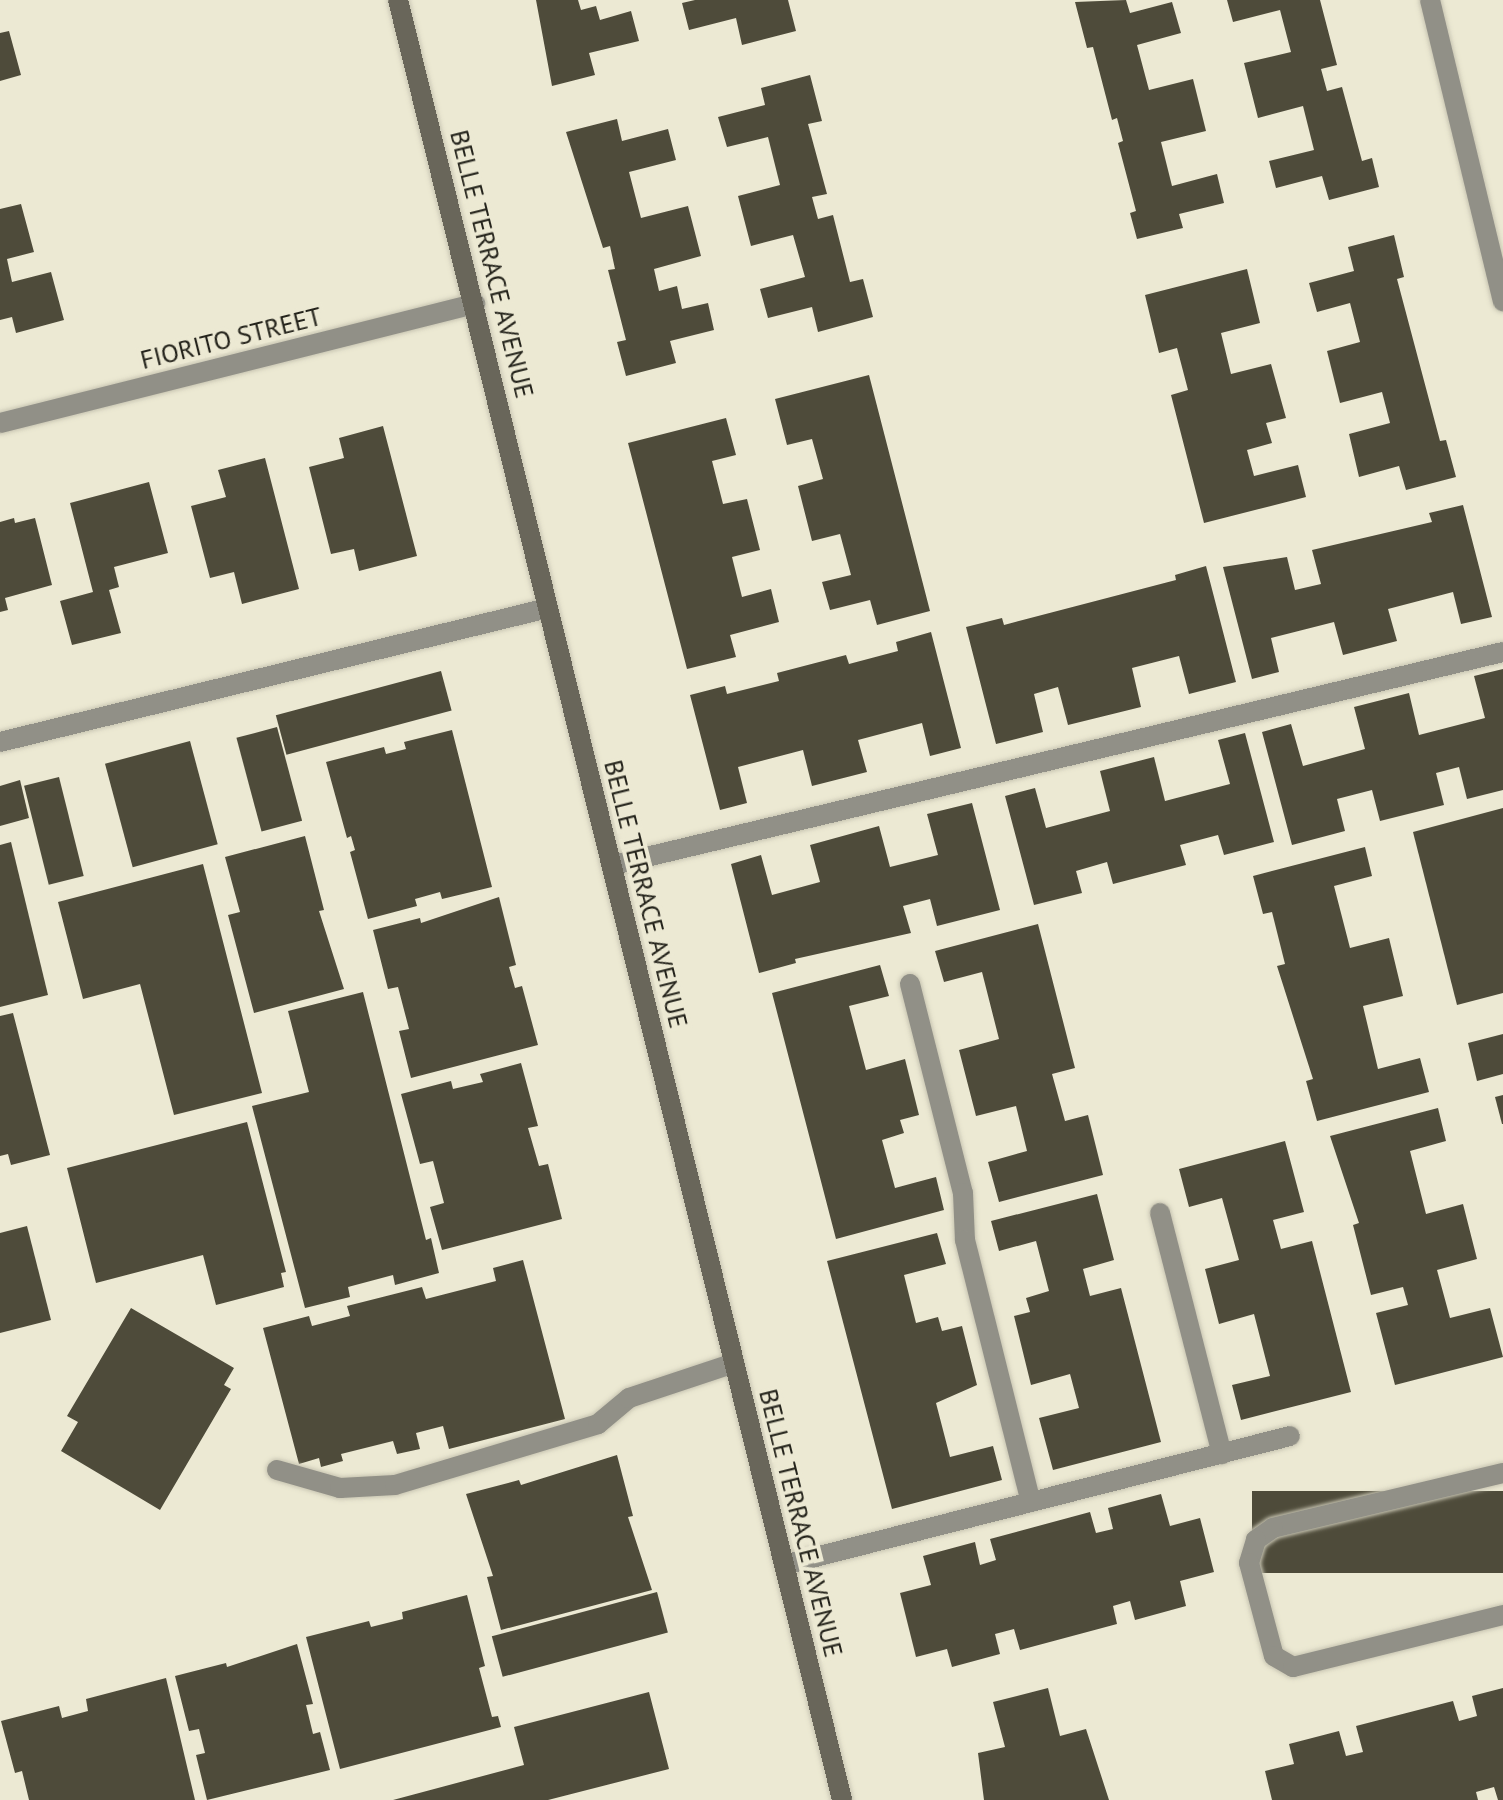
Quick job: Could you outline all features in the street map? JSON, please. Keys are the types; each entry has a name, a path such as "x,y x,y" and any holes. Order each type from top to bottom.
{"street":[{"name":"BELLE TERRACE AVENUE","path":"398,0 842,1800"},
{"path":"1430,0 1503,301"},
{"name":"FIORITO STREET","path":"0,423 475,304"},
{"path":"0,742 548,608"},
{"path":"613,865 1503,652"},
{"path":"910,984 963,1193 965,1240 1031,1502"},
{"path":"1160,1213 1222,1454"},
{"path":"277,1470 340,1488 395,1485 598,1424 629,1398 734,1363"},
{"path":"784,1565 1290,1436"},
{"path":"1503,1473 1273,1528 1256,1540 1249,1563 1274,1656 1293,1667 1503,1615"}],"building":[{"path":"536,0 578,0 581,10 596,6 600,20 631,11 639,41 589,53 595,75 552,86"},
{"path":"695,0 788,0 796,31 742,45 736,18 689,30 682,3"},
{"path":"1126,0 1130,13 1172,2 1181,33 1137,45 1149,90 1193,79 1206,131 1161,142 1172,186 1217,174 1224,203 1179,214 1183,228 1137,239 1130,213 1136,211 1118,143 1123,141 1117,118 1112,120 1093,47 1087,48 1075,2"},
{"path":"1227,0 1320,0 1337,65 1321,69 1327,91 1342,87 1362,161 1372,158 1379,187 1329,200 1322,176 1276,188 1269,161 1314,150 1303,106 1258,118 1244,63 1291,52 1280,10 1233,22"},
{"path":"9,31 21,75 0,81 0,33"},
{"path":"810,75 822,121 808,124 827,194 812,197 818,219 833,215 850,282 863,279 873,317 818,332 812,307 768,318 760,289 805,277 793,235 751,246 738,196 780,185 768,137 727,147 718,117 765,105 761,88"},
{"path":"617,119 622,141 668,129 676,160 629,172 641,218 688,206 701,256 654,269 659,291 677,286 682,309 708,303 714,330 670,341 676,363 626,376 617,342 626,340 608,270 615,269 610,246 603,248 566,132"},
{"path":"21,204 34,252 7,259 12,282 51,272 64,320 16,333 12,317 0,320 0,209"},
{"path":"1394,235 1404,277 1397,279 1440,441 1446,440 1456,477 1406,490 1399,466 1359,477 1349,434 1390,423 1382,392 1340,403 1327,351 1360,342 1350,303 1317,312 1309,283 1354,271 1348,247"},
{"path":"1247,269 1260,323 1221,333 1231,374 1271,364 1286,418 1266,423 1272,443 1247,450 1254,476 1298,465 1306,497 1204,523 1171,395 1188,390 1177,348 1159,353 1145,295"},
{"path":"869,375 930,611 877,625 870,600 830,610 822,582 851,575 840,534 812,541 798,486 823,479 812,439 787,445 775,399"},
{"path":"726,418 736,455 712,461 723,504 747,499 760,550 732,557 742,597 771,589 779,622 730,635 736,657 687,669 628,443"},
{"path":"383,426 417,556 359,571 354,549 331,554 309,467 344,458 339,438"},
{"path":"265,458 299,589 242,604 234,572 210,578 191,506 226,497 218,470"},
{"path":"149,482 168,553 114,567 119,587 109,590 121,633 72,645 60,601 93,592 70,503"},
{"path":"1463,505 1492,617 1461,624 1453,592 1388,609 1397,641 1343,655 1334,622 1271,638 1279,672 1252,679 1223,567 1287,557 1295,590 1321,584 1312,550 1432,522 1429,513"},
{"path":"14,518 15,523 35,518 52,585 5,598 8,610 0,612 0,522"},
{"path":"1206,566 1236,682 1189,694 1179,656 1132,668 1141,707 1068,725 1058,687 1034,694 1043,732 996,744 966,627 1002,618 1004,625 1176,580 1175,575"},
{"path":"931,632 961,748 930,756 922,723 858,740 867,772 812,786 803,750 738,767 747,803 720,810 690,695 725,686 727,694 779,681 777,673 846,655 849,664 898,651 896,642"},
{"path":"1503,669 1503,790 1467,799 1459,767 1436,773 1444,805 1380,821 1372,790 1337,799 1345,831 1292,845 1262,732 1291,724 1303,766 1365,749 1354,707 1409,693 1419,735 1485,718 1474,676"},
{"path":"441,671 452,711 286,755 276,715"},
{"path":"277,727 302,821 262,832 236,738"},
{"path":"452,730 492,887 442,899 440,892 415,899 417,906 368,919 350,852 355,850 351,836 347,838 326,762 384,747 386,754 406,749 404,742"},
{"path":"1245,733 1274,842 1224,855 1218,835 1180,845 1186,865 1113,884 1107,862 1076,871 1082,893 1034,905 1005,796 1035,788 1046,828 1110,811 1100,771 1154,757 1165,801 1230,784 1218,740"},
{"path":"190,741 218,844 133,867 105,764"},
{"path":"59,777 84,876 49,885 24,786"},
{"path":"20,780 29,818 0,826 0,786"},
{"path":"972,803 1000,910 937,926 930,899 903,906 911,933 795,959 796,963 759,973 731,864 761,855 772,895 820,882 810,845 879,826 890,867 938,855 927,814"},
{"path":"1503,808 1503,993 1457,1005 1413,832"},
{"path":"305,836 324,910 319,911 344,989 254,1013 228,915 240,912 225,857"},
{"path":"11,842 48,995 0,1007 0,845"},
{"path":"1365,847 1372,876 1334,886 1350,948 1389,938 1403,996 1363,1006 1378,1069 1420,1058 1429,1092 1317,1121 1306,1081 1313,1079 1277,966 1285,964 1272,912 1263,914 1253,876"},
{"path":"203,864 262,1093 174,1115 140,984 83,999 58,902"},
{"path":"499,897 516,965 509,967 515,988 522,986 538,1045 411,1078 399,1031 409,1029 398,987 388,989 373,930 420,918 421,923"},
{"path":"1038,924 1075,1068 1052,1074 1065,1121 1088,1115 1103,1175 999,1202 988,1162 1027,1151 1016,1106 976,1116 959,1050 999,1039 982,972 944,982 935,951"},
{"path":"880,965 889,996 849,1006 866,1070 905,1059 919,1115 900,1120 904,1133 882,1140 895,1188 936,1177 944,1210 836,1239 772,993"},
{"path":"363,992 426,1240 431,1238 439,1273 395,1285 393,1275 348,1287 350,1297 305,1308 252,1106 309,1092 288,1011"},
{"path":"13,1013 50,1155 11,1165 8,1154 0,1156 0,1016"},
{"path":"1503,1034 1503,1074 1477,1081 1468,1043"},
{"path":"521,1063 538,1126 528,1128 539,1166 548,1164 562,1219 442,1250 430,1207 444,1203 433,1161 420,1164 401,1094 451,1081 453,1089 483,1082 480,1074"},
{"path":"1503,1095 1503,1124 1502,1124 1495,1097"},
{"path":"1438,1108 1446,1141 1410,1151 1426,1214 1463,1204 1477,1259 1437,1270 1450,1318 1490,1308 1503,1357 1395,1385 1376,1313 1408,1305 1403,1287 1371,1295 1353,1225 1359,1223 1330,1136"},
{"path":"247,1122 286,1272 281,1273 284,1287 216,1305 203,1255 96,1283 67,1168"},
{"path":"1285,1141 1304,1212 1273,1220 1281,1249 1312,1241 1351,1392 1241,1420 1232,1385 1270,1376 1254,1314 1219,1324 1205,1269 1239,1260 1222,1198 1189,1207 1179,1169"},
{"path":"1097,1194 1114,1260 1083,1269 1090,1296 1121,1288 1161,1442 1053,1470 1039,1418 1079,1408 1070,1374 1031,1385 1014,1316 1030,1312 1026,1298 1049,1291 1036,1241 999,1251 991,1221"},
{"path":"27,1226 51,1320 0,1333 0,1233"},
{"path":"937,1233 946,1264 904,1275 916,1323 938,1317 942,1331 962,1326 977,1385 936,1403 950,1457 993,1446 1002,1480 892,1509 827,1261"},
{"path":"523,1260 565,1419 449,1449 443,1426 416,1433 420,1449 397,1454 393,1441 341,1454 343,1461 321,1467 319,1458 299,1464 263,1328 309,1316 312,1326 350,1316 347,1306 422,1287 426,1299 496,1281 493,1268"},
{"path":"131,1308 234,1368 224,1385 231,1389 160,1510 61,1451 78,1422 67,1416"},
{"path":"617,1455 633,1516 628,1517 652,1590 501,1630 487,1577 493,1576 466,1494 519,1480 521,1485"},
{"path":"1252,1491 1503,1491 1503,1573 1252,1573"},
{"path":"1161,1494 1170,1526 1200,1518 1214,1572 1180,1581 1186,1606 1135,1620 1130,1601 1113,1606 1117,1624 1020,1650 1014,1629 995,1634 1000,1654 952,1667 947,1649 916,1657 900,1593 931,1585 923,1556 975,1542 980,1565 996,1560 990,1539 1090,1512 1096,1533 1113,1529 1108,1508"},
{"path":"657,1592 668,1633 503,1677 492,1636"},
{"path":"467,1595 485,1666 479,1668 492,1717 498,1716 501,1727 340,1769 306,1637 369,1621 371,1627 403,1619 402,1612"},
{"path":"297,1644 313,1704 306,1705 313,1734 320,1732 330,1770 207,1800 196,1755 205,1753 199,1729 189,1731 175,1676 226,1663 227,1667"},
{"path":"166,1678 195,1800 29,1800 22,1771 15,1773 1,1721 59,1706 62,1718 88,1711 86,1699"},
{"path":"1048,1688 1060,1736 1086,1729 1109,1800 984,1800 978,1753 1005,1747 993,1702"},
{"path":"1503,1688 1503,1800 1498,1800 1494,1787 1476,1792 1478,1800 1272,1800 1265,1771 1294,1764 1289,1744 1339,1731 1346,1756 1363,1752 1356,1726 1453,1701 1459,1721 1477,1716 1472,1696"},
{"path":"649,1692 669,1769 548,1800 393,1800 524,1765 514,1727"}]}
